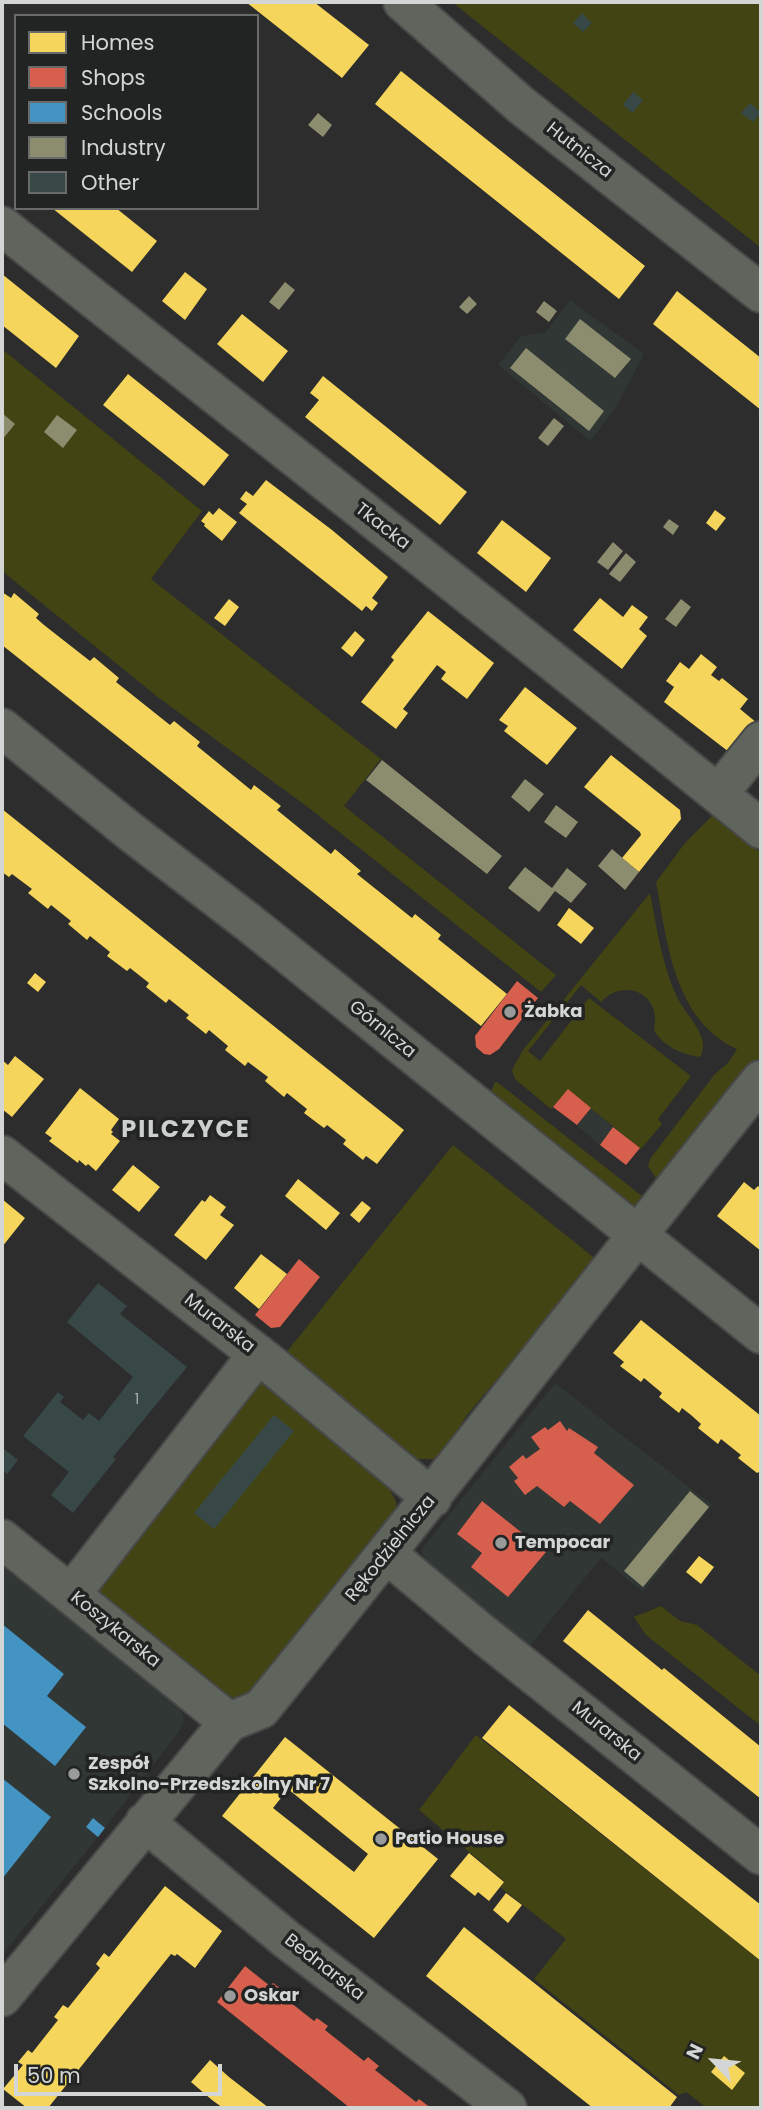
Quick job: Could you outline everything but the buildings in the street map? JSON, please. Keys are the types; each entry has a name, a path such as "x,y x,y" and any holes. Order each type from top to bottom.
{"street":[{"name":"Hutnicza","path":"403,2 522,106 761,293"},
{"name":"Tkacka","path":"2,226 761,829"},
{"name":"Górnicza","path":"2,728 761,1334"},
{"path":"718,794 761,741"},
{"name":"Rękodzielnicza","path":"2,1997 229,1722 261,1709 432,1499 572,1316 761,1080"},
{"name":"Murarska","path":"2,1155 258,1354 432,1499"},
{"path":"71,1594 258,1354"},
{"name":"Koszykarska","path":"2,1539 229,1722"},
{"name":"Murarska","path":"387,1554 761,1855"},
{"name":"Bednarska","path":"145,1822 286,1940 507,2108"}],"shaded area":[{"path":"452,2 761,2 761,248"},
{"path":"570,300 644,354 615,409 590,441 498,365 521,336 545,333"},
{"path":"2,349 202,511 151,579 381,759 344,806 556,975 541,992 309,808 159,698 2,571"},
{"path":"713,815 761,853 761,1059 661,1186 648,1166 650,1159 737,1049 716,1036 699,1019 687,999 670,953 656,882 685,843"},
{"path":"650,893 668,974 678,999 703,1042 700,1057 674,1049 658,1037 654,1031 653,1008 643,995 621,990 601,1002 581,985 528,1051 540,1061 589,998 691,1076 658,1119 662,1124 641,1149 568,1090 551,1109 515,1079 512,1070 523,1050"},
{"path":"495,1082 647,1200 626,1205 606,1194 608,1186 526,1121 487,1101"},
{"path":"591,1108 613,1127 600,1145 577,1126"},
{"path":"453,1145 597,1260 467,1415 439,1459 416,1459 285,1354"},
{"path":"253,1374 384,1480 396,1501 396,1519 250,1697 238,1700 224,1693 90,1590"},
{"path":"555,1383 712,1505 643,1592 601,1558 529,1647 427,1565 421,1550"},
{"name":"Zespół Szkolno-Przedszkolny Nr 7","path":"2,1562 180,1705 184,1721 180,1730 98,1837 2,1955"},
{"path":"661,1606 680,1621 697,1625 761,1676 761,1726 646,1635 634,1617"},
{"path":"476,1735 761,1961 761,2108 707,2108 686,2092 679,2095 534,1979 566,1939 500,1887 504,1881 419,1810"}],"place":[{"name":"Żabka","path":"510,1012"},
{"name":"Tempocar","path":"501,1543"},
{"name":"Zespół Szkolno-Przedszkolny Nr 7","path":"74,1774"},
{"name":"Patio House","path":"381,1839"},
{"name":"Oskar","path":"230,1996"}],"district":[{"name":"PILCZYCE","path":"186,1131"}]}
